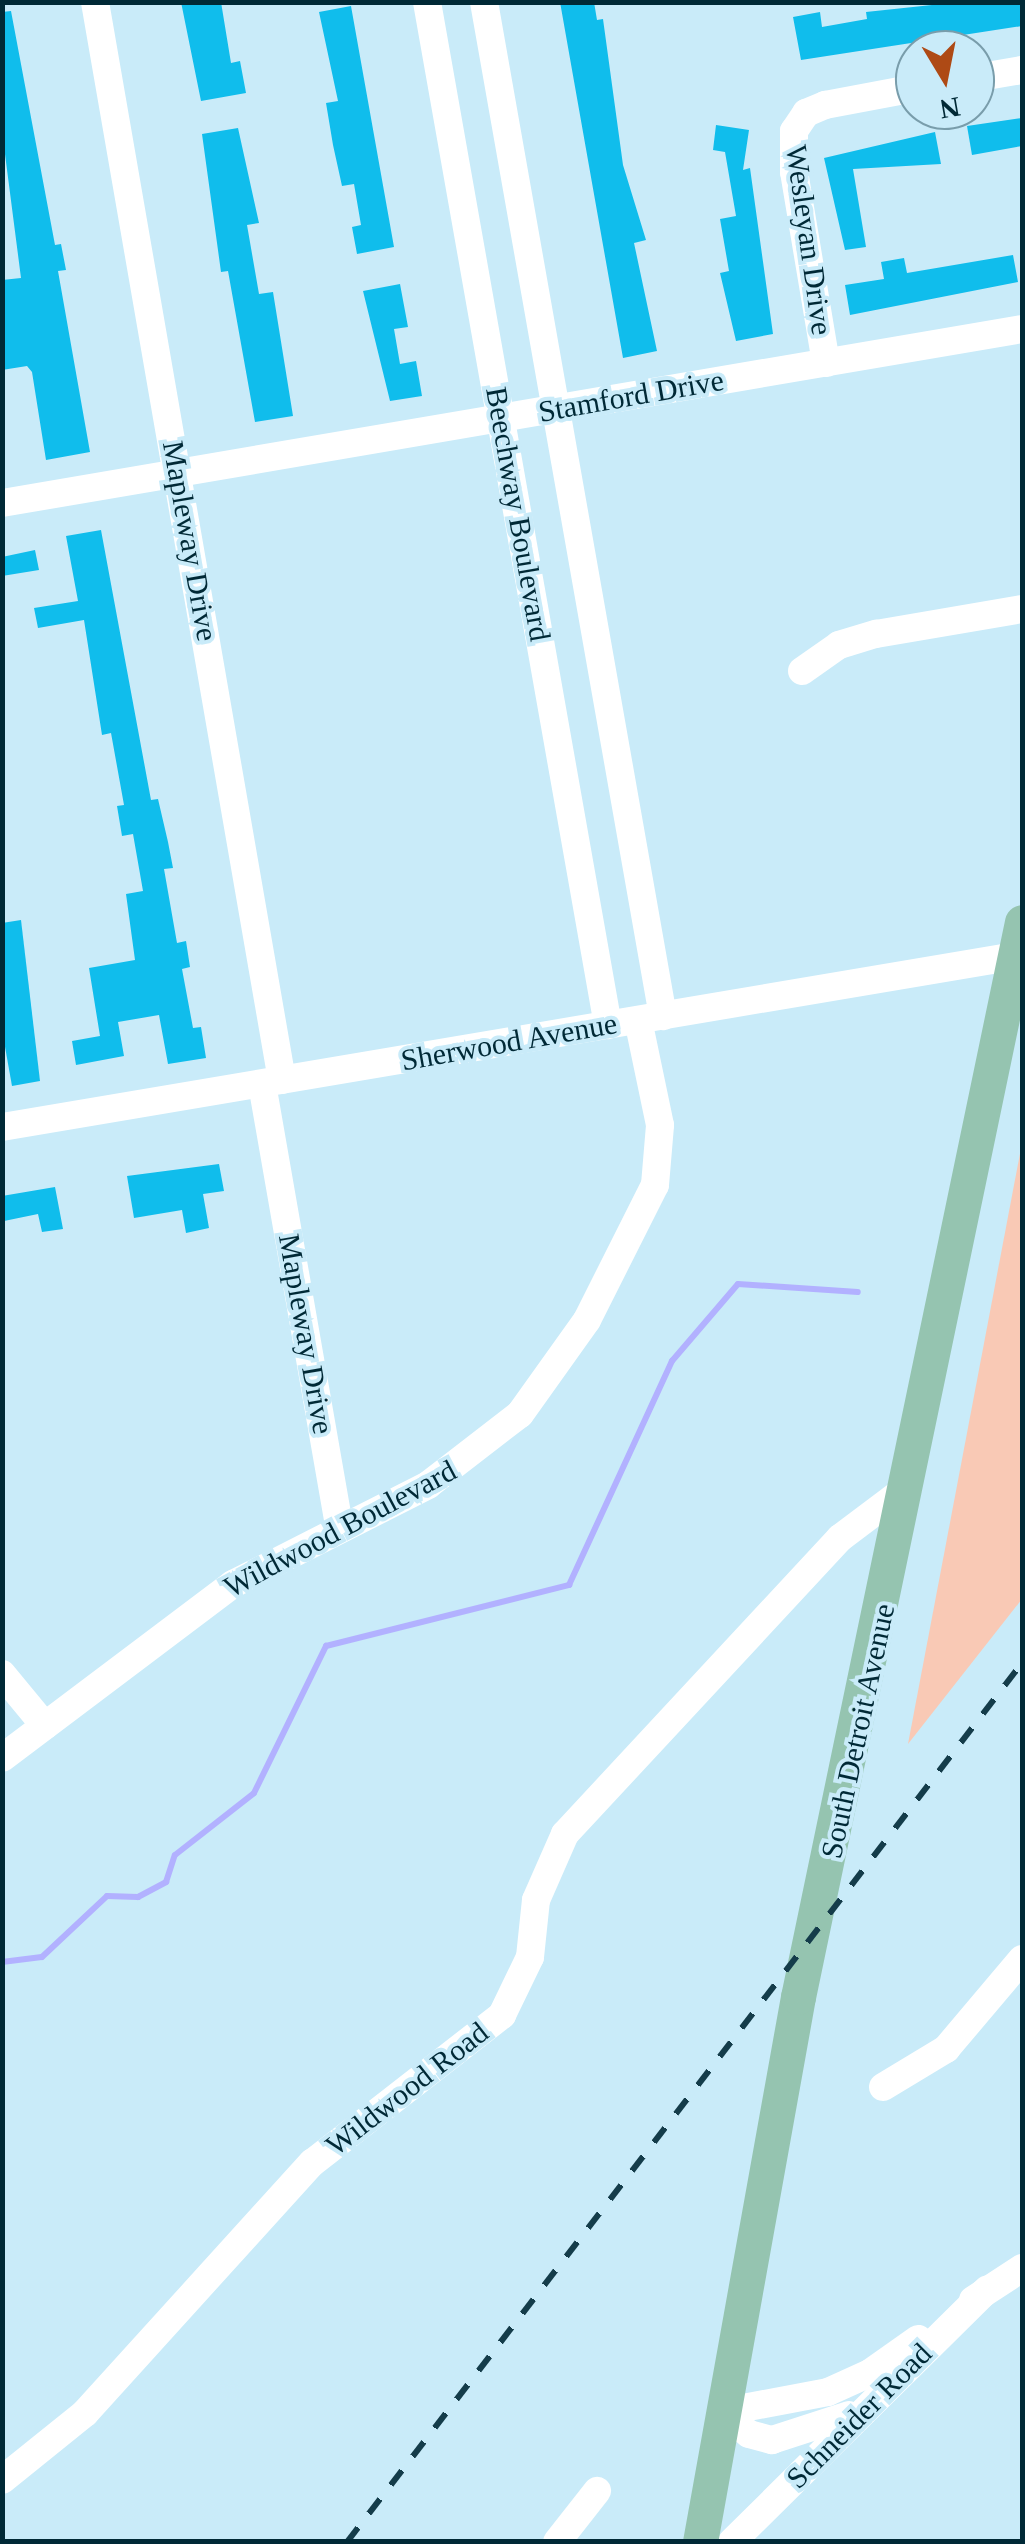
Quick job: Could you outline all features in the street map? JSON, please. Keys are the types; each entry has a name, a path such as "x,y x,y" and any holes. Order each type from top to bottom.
{"main road":[{"name":"South Detroit Avenue","path":"700,2542 796,2010 908,1487 1019,939"}],"street":[{"name":"Mapleway Drive","path":"95,2 178,473 339,1525"},
{"name":"Beechway Boulevard","path":"427,2 608,1025"},
{"name":"Beechway Boulevard","path":"484,2 556,408 651,1018"},
{"path":"995,75 1022,70"},
{"name":"Wesleyan Drive","path":"826,363 794,172 794,131 806,113 825,105 895,92"},
{"name":"Stamford Drive","path":"2,503 1022,329"},
{"path":"802,671 839,645 876,634 1022,610"},
{"name":"Sherwood Avenue","path":"2,1128 651,1018 1019,939"},
{"name":"Wildwood Boulevard","path":"2,1758 220,1593 339,1525 466,1462 546,1384 587,1320 658,1168 660,1125 651,1018"},
{"name":"Wildwood Road","path":"2,2480 85,2412 312,2164 502,2015 530,1957 536,1900 566,1834 840,1538 908,1487"},
{"path":"2,1674 44,1726"},
{"path":"883,2086 946,2049 1022,1959"},
{"name":"Schneider Road","path":"722,2412 804,2400 849,2384 987,2290 1021,2276"},
{"name":"Schneider Road","path":"732,2542 987,2290"},
{"path":"722,2412 749,2434 772,2440 824,2428 879,2396"},
{"path":"558,2542 596,2491"}],"shaded area":[{"path":"1022,1143 1022,1599 908,1744"}],"building":[{"path":"181,2 221,2 231,63 240,61 246,93 201,101"},
{"path":"560,2 594,2 597,20 603,19 623,165 646,240 634,243 657,351 623,358"},
{"path":"960,2 1022,2 1022,26 995,30 895,30 895,46 801,60 793,17 820,12 822,27 867,19 866,12"},
{"path":"351,6 394,247 357,254 352,227 361,225 354,184 342,186 333,145 326,103 338,101 319,12"},
{"path":"11,11 55,245 61,244 66,270 58,271 90,452 46,460 32,372 27,366 2,370 2,280 21,278 2,131 2,12"},
{"path":"1022,118 1022,146 972,155 968,130 995,130 995,122"},
{"path":"716,125 749,130 743,170 750,168 773,334 736,341 720,273 729,271 720,219 736,216 725,152 713,150"},
{"path":"238,128 259,223 247,225 259,294 273,292 293,416 255,422 228,271 221,272 202,134"},
{"path":"935,132 941,164 853,169 866,247 845,250 824,158"},
{"path":"1013,255 1018,282 850,315 845,285 884,279 881,262 904,258 907,273"},
{"path":"400,284 408,327 394,329 400,364 416,361 422,396 390,401 363,291"},
{"path":"101,530 151,800 158,799 173,868 164,869 177,943 186,941 190,967 182,969 193,1028 201,1027 206,1058 168,1064 159,1015 118,1022 124,1056 76,1065 72,1041 100,1036 89,968 135,960 126,894 143,891 133,834 122,836 117,806 124,805 111,733 102,735 84,620 38,628 34,608 78,601 66,536"},
{"path":"35,550 39,570 2,576 2,557"},
{"path":"21,920 40,1081 12,1086 2,1030 2,923"},
{"path":"219,1164 224,1191 203,1194 209,1228 186,1233 182,1210 134,1218 127,1176"},
{"path":"55,1187 63,1229 42,1232 38,1214 4,1221 2,1196"}],"waterway":[{"path":"2,1962 42,1957 107,1896 138,1897 166,1882 175,1855 254,1793 326,1646 569,1585 672,1361 738,1284 858,1292"}],"railway":[{"path":"347,2542 1022,1663"}]}
